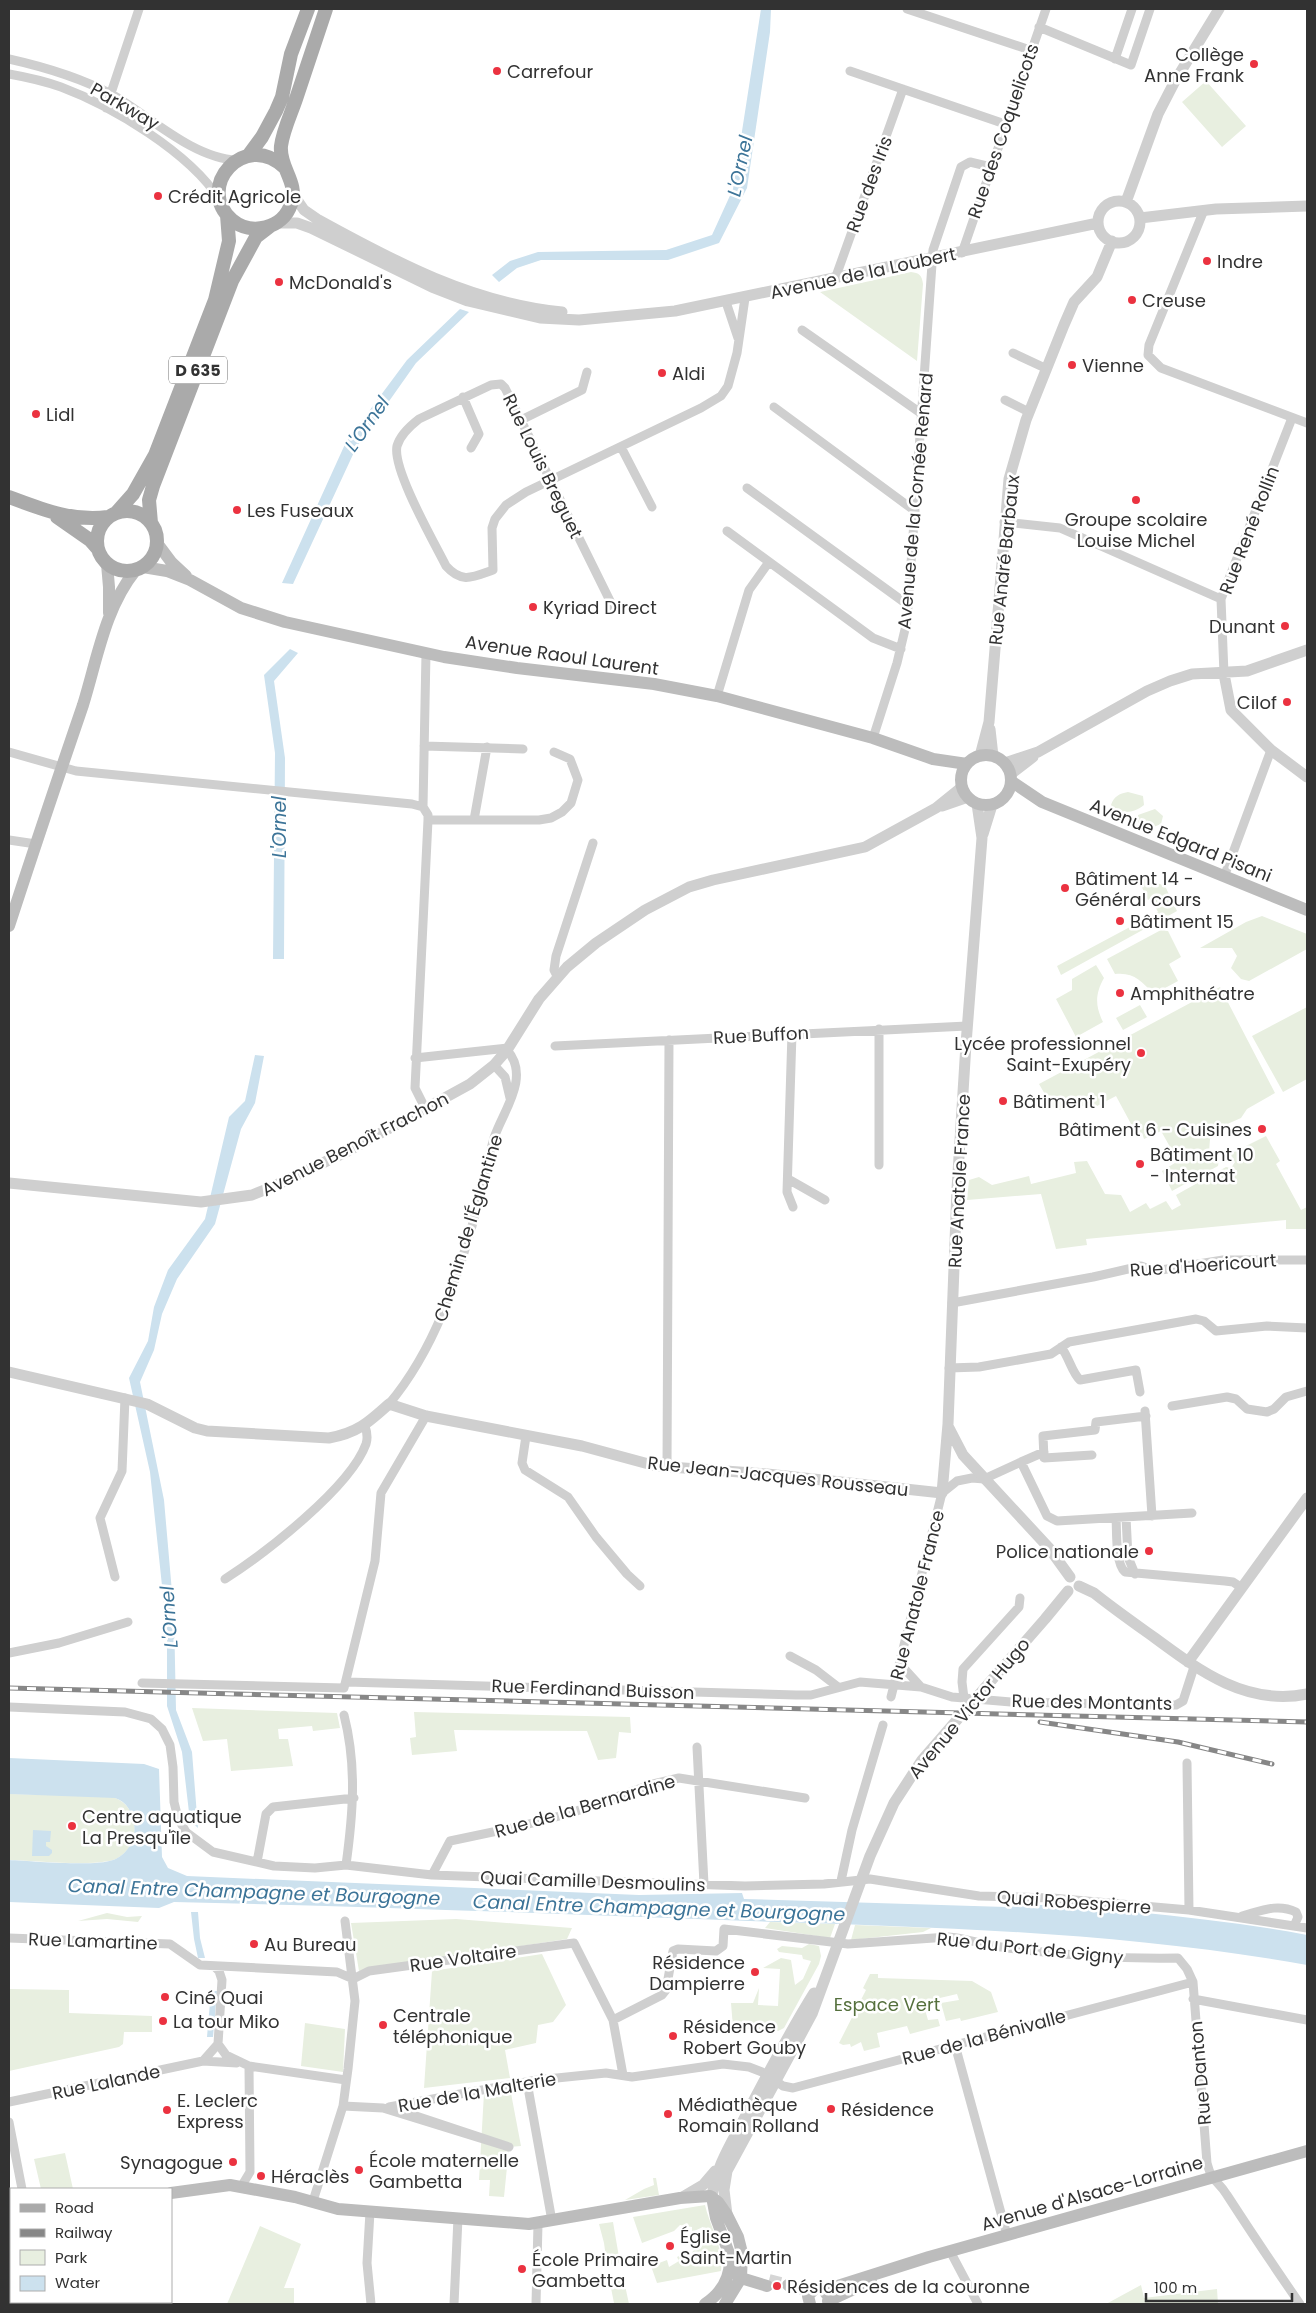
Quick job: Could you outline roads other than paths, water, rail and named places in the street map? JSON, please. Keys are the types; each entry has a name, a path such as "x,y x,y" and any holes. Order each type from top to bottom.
{"main road":[{"path":"308,9 291,54 279,104 262,137 242,158 226,170 222,177 220,200 227,215 239,225 254,229 272,225 288,211 293,194 292,181 284,167 282,143 326,9"},
{"path":"242,158 268,156 284,167"},
{"name":"D 635","path":"112,515 133,494 155,455 215,300 229,241 227,215"},
{"name":"D 635","path":"151,523 149,500 153,486 232,281 256,237 272,225"},
{"path":"9,497 50,512 82,518 136,512 151,523 155,529 157,543 153,557 125,585 109,618 100,651 9,926"},
{"path":"50,512 78,530 97,548 107,564 110,587 109,618"},
{"path":"97,548 96,541 99,528 112,515"},
{"name":"Avenue Raoul Laurent","path":"157,543 172,563 190,580"},
{"path":"107,564 120,571 139,569"},
{"name":"Avenue Raoul Laurent","path":"139,569 167,571 190,580 240,608 264,617 426,653 517,668 654,684 717,696 873,738 933,759 967,764"},
{"path":"987,756 1009,773 1006,795 992,805 967,791 967,764 987,756"},
{"name":"Avenue Raoul Laurent","path":"933,759 967,791"},
{"name":"Avenue Edgard Pisani","path":"1009,773 1042,802"},
{"name":"Avenue Edgard Pisani","path":"1006,795 1042,802 1307,910"},
{"name":"Avenue d'Alsace-Lorraine","path":"787,2288 809,2298 817,2287 827,2299 888,2271 950,2251 1307,2151"},
{"path":"172,2192 206,2187 241,2187 313,2198 338,2209 538,2224 680,2198 712,2197"},
{"path":"712,2197 727,2214 741,2245 742,2276 725,2304"},
{"path":"712,2197 716,2218 730,2252 736,2273 768,2283"},
{"path":"705,2304 718,2293 727,2279 730,2252"}],"street":[{"path":"106,108 139,9"},
{"path":"907,9 1030,50"},
{"name":"Rue des Coquelicots","path":"962,253 1030,50 1046,9"},
{"path":"1115,59 1132,9"},
{"path":"1039,27 1131,65 1150,9"},
{"path":"1126,202 1162,106 1219,9"},
{"name":"Parkway","path":"9,59 53,70 111,94 160,127 212,156 242,158"},
{"path":"850,71 1005,124"},
{"name":"Parkway","path":"9,74 60,87 106,108 179,156 212,187 220,200"},
{"name":"Rue des Iris","path":"835,279 904,89"},
{"name":"Avenue de la Cornée Renard","path":"873,738 901,649 908,605 932,259 935,241 961,167 970,162 990,167"},
{"name":"Avenue de la Loubert","path":"293,194 304,210 317,218 411,268 455,288 514,305 540,310 626,317"},
{"path":"1126,202 1132,205 1140,218 1138,232 1127,241 1112,241 1103,234 1098,223 1101,212 1109,204 1126,202"},
{"path":"1140,218 1204,210 1307,206"},
{"path":"1204,210 1149,345 1148,355 1161,368 1307,424"},
{"name":"Avenue de la Loubert","path":"272,225 297,223 311,228 432,287 478,304 540,318 579,320 675,311 726,302 1098,223"},
{"name":"Rue André Barbaux","path":"987,756 1004,522 1009,479 1029,412 1045,368 1074,302 1096,277 1112,241"},
{"path":"550,481 721,396 728,386 735,362 745,308 745,298"},
{"path":"726,302 738,338"},
{"path":"802,330 922,414"},
{"path":"1013,353 1045,368"},
{"path":"521,420 582,390 587,372"},
{"name":"Rue Louis Breguet","path":"550,481 514,499 506,505 495,519 491,540 493,570 472,577 462,578 456,576 446,566 399,469 397,461 398,444 409,426 463,397 492,385 501,384 505,388 614,609"},
{"path":"463,397 479,434 471,448"},
{"path":"1004,400 1029,412"},
{"path":"774,407 915,511"},
{"name":"Rue René Rollin","path":"1224,674 1221,599 1292,418"},
{"path":"621,447 652,507"},
{"path":"747,488 908,605"},
{"path":"1004,522 1060,528 1221,599"},
{"path":"727,531 873,638 901,649"},
{"path":"717,696 749,590 769,562"},
{"path":"1009,773 1038,752 1147,691 1170,681 1192,674 1224,674 1264,667 1307,650"},
{"path":"426,653 423,807 428,815 428,820 415,1058 415,1088 426,1110"},
{"path":"1224,674 1231,710 1271,750 1307,777"},
{"path":"424,746 523,749"},
{"path":"474,820 487,747"},
{"path":"1224,877 1271,750"},
{"path":"9,752 61,768 412,804 423,807"},
{"path":"428,820 539,820 551,818 562,812 571,803 578,780 570,759 554,752"},
{"name":"Avenue Benoît Frachon","path":"9,1183 201,1202 228,1200 252,1195 295,1177 426,1110 470,1084 494,1065 507,1049 539,999 557,976 604,937 645,910 689,888 713,880 851,852 880,840 967,791"},
{"name":"Rue Anatole France","path":"967,791 982,838"},
{"name":"Rue Anatole France","path":"891,1697 942,1493 948,1424 952,1302 967,1026 982,838 992,805"},
{"path":"9,840 36,844"},
{"path":"557,976 554,970 556,956 593,843"},
{"name":"Rue Buffon","path":"556,1046 792,1033 967,1026"},
{"path":"879,1029 879,1164"},
{"path":"792,1033 788,1192 793,1207"},
{"path":"667,1467 669,1040"},
{"path":"415,1058 507,1049"},
{"name":"Chemin de l'Églantine","path":"389,1404 416,1368 444,1312 476,1211 494,1137 511,1100 517,1068 507,1049"},
{"path":"494,1065 505,1077 511,1100"},
{"path":"788,1179 825,1200"},
{"name":"Rue d'Hoericourt","path":"952,1302 1093,1277 1141,1266 1155,1271 1223,1260 1307,1260"},
{"path":"949,1368 979,1367 1051,1354 1069,1342 1196,1319 1204,1321 1216,1331 1267,1326 1307,1328"},
{"path":"1062,1347 1070,1358 1074,1375 1080,1380 1136,1370 1140,1392"},
{"path":"9,1372 147,1404 195,1428 214,1432 329,1438 342,1436 366,1426 389,1404"},
{"path":"1172,1406 1226,1397 1236,1399 1244,1408 1266,1412 1274,1409 1286,1397 1307,1391"},
{"path":"115,1577 100,1518 122,1471 128,1399"},
{"name":"Rue Jean-Jacques Rousseau","path":"389,1404 426,1416 582,1446 631,1461 667,1467 767,1474 942,1493"},
{"path":"1092,1455 1044,1458 1044,1436 1095,1430 1096,1422 1146,1414 1152,1516"},
{"path":"346,1685 375,1561 381,1493 426,1416"},
{"path":"948,1424 962,1455 1049,1548 1070,1577 1076,1578 1079,1586 1094,1593 1210,1677 1257,1693 1286,1696 1307,1694"},
{"path":"225,1579 268,1549 324,1499 362,1453 367,1443 366,1426"},
{"path":"526,1436 522,1462 524,1470 568,1497 596,1537 627,1574 640,1586"},
{"name":"Rue Anatole France","path":"942,1493 957,1481 984,1478 1044,1452"},
{"path":"1021,1462 1051,1519 1116,1518 1192,1513"},
{"name":"Rue des Montants","path":"894,1684 921,1687 964,1698 1011,1702 1180,1704 1185,1698 1191,1665 1242,1588 1307,1498"},
{"path":"1126,1517 1128,1557 1135,1574"},
{"path":"1116,1518 1121,1568 1125,1572 1225,1580 1234,1582 1242,1588"},
{"path":"1070,1577 1064,1584 1068,1590 1075,1592 1079,1586"},
{"name":"Avenue Victor Hugo","path":"727,2214 724,2190 727,2171 771,2079 827,1972 881,1829 894,1803 922,1760 1045,1620 1068,1590"},
{"path":"964,1698 963,1669 1019,1607 1020,1598"},
{"path":"9,1653 59,1643 128,1622"},
{"path":"790,1656 816,1670 838,1686"},
{"path":"900,1664 921,1687"},
{"name":"Rue Ferdinand Buisson","path":"142,1683 346,1685 796,1695 819,1693 838,1686 860,1682 894,1684"},
{"name":"Quai Camille Desmoulins","path":"9,1707 125,1712 151,1719 162,1729 170,1745 174,1802 178,1818 186,1832 213,1852 257,1862 289,1868 346,1865 432,1875 745,1886 824,1884 841,1881"},
{"path":"344,1715 352,1758 354,1798 346,1865"},
{"path":"841,1881 852,1830 883,1725"},
{"path":"697,1747 704,1884"},
{"path":"1187,1763 1189,1910"},
{"name":"Rue de la Bernardine","path":"432,1875 450,1841 563,1815 653,1784 679,1778 698,1783 805,1798"},
{"path":"257,1862 266,1814 272,1807 354,1798"},
{"name":"Quai Robespierre","path":"841,1881 970,1895 1064,1899 1189,1910 1307,1928"},
{"path":"1238,1917 1273,1907 1282,1907 1296,1912 1298,1917 1294,1926"},
{"path":"313,2198 343,2106 355,2001 345,1921"},
{"name":"Rue du Port de Gigny","path":"613,2020 662,1995 666,1990 673,1951 678,1949 716,1951 723,1946 724,1929 838,1944 948,1937 964,1938 998,1947 1127,1959 1178,1958 1187,1969"},
{"name":"Rue Lamartine","path":"9,1938 170,1944 200,1965 337,1972 353,1979"},
{"name":"Rue Voltaire","path":"353,1979 369,1972 574,1943 613,2020"},
{"path":"214,1966 219,1971 222,1980 218,2044 226,2056 245,2064 346,2080"},
{"name":"Rue Danton","path":"1187,1969 1193,1982 1207,2163 1211,2177"},
{"name":"Rue de la Bénivalle","path":"771,2079 793,2088 1193,1982"},
{"path":"1193,1999 1307,2020"},
{"path":"613,2020 623,2075"},
{"path":"203,2061 218,2044"},
{"path":"955,2045 1007,2235"},
{"name":"Rue Lalande","path":"9,2102 203,2061 245,2064"},
{"path":"245,2064 250,2173 254,2189"},
{"name":"Rue de la Malterie","path":"343,2106 383,2108 509,2146 389,2107 527,2082 606,2073 632,2077 723,2064 749,2067 771,2079"},
{"name":"Avenue Victor Hugo","path":"680,2198 706,2182 721,2164 771,2079"},
{"path":"527,2082 552,2222"},
{"path":"9,2122 22,2188"},
{"name":"Avenue Victor Hugo","path":"712,2197 721,2164"},
{"path":"241,2187 250,2173"},
{"path":"1211,2177 1224,2190 1265,2255 1300,2304"},
{"path":"370,2212 367,2263 370,2304"},
{"path":"454,2304 458,2218"},
{"path":"536,2304 538,2224"},
{"path":"950,2251 978,2304"}],"water":[{"name":"L'Ornel","path":"761,9 771,9 770,32 747,188 719,243 668,260 541,260 517,268 499,282 492,275 510,261 538,252 666,250 712,235 733,189"},
{"name":"L'Ornel","path":"460,309 469,312 416,363 356,448 293,584 282,583 346,442 407,360"},
{"name":"L'Ornel","path":"290,649 298,653 274,681 285,758 284,959 273,959 275,753 264,675"},
{"name":"L'Ornel","path":"255,1055 264,1056 255,1103 241,1129 215,1224 177,1279 162,1314 154,1350 140,1382 164,1500 174,1615 176,1710 192,1752 198,1828 190,1821 182,1752 167,1706 167,1633 150,1472 129,1378 148,1341 154,1307 168,1270 205,1219 229,1117 245,1101"},
{"name":"Canal Entre Champagne et Bourgogne","path":"9,1758 144,1764 159,1769 162,1857 168,1868 187,1876 639,1895 742,1893 744,1899 1006,1907 1055,1905 1087,1907 1222,1922 1307,1935 1307,1965 1169,1945 1099,1938 960,1929 318,1906 174,1902 159,1908 9,1902 9,1860 92,1863 113,1860 123,1854 130,1846 135,1830 128,1808 123,1802 115,1798 9,1794"},
{"path":"33,1830 51,1831 50,1842 46,1842 46,1846 52,1850 49,1856 32,1856"},
{"path":"191,1912 198,1912 200,1938 205,1958 198,1958"},
{"path":"211,1991 217,1991 213,2037 207,2037"}],"tunnel":[{"path":"769,2280 788,2285"}],"railway":[{"path":"9,1688 1307,1722"},
{"path":"1040,1722 1178,1742 1272,1764"}],"place":[{"name":"Collège Anne Frank","path":"1254,64"},
{"name":"Carrefour","path":"497,71"},
{"name":"Crédit Agricole","path":"158,196"},
{"name":"Indre","path":"1207,261"},
{"name":"McDonald's","path":"279,282"},
{"name":"Creuse","path":"1132,300"},
{"name":"Vienne","path":"1072,365"},
{"name":"Aldi","path":"662,373"},
{"name":"Lidl","path":"36,414"},
{"name":"Groupe scolaire Louise Michel","path":"1136,500"},
{"name":"Les Fuseaux","path":"237,510"},
{"name":"Kyriad Direct","path":"533,607"},
{"name":"Dunant","path":"1285,626"},
{"name":"Cilof","path":"1287,702"},
{"name":"Bâtiment 14 - Général cours","path":"1065,888"},
{"name":"Bâtiment 15","path":"1120,921"},
{"name":"Amphithéatre","path":"1120,993"},
{"name":"Lycée professionnel Saint-Exupéry","path":"1141,1053"},
{"name":"Bâtiment 1","path":"1003,1101"},
{"name":"Bâtiment 6 - Cuisines","path":"1262,1129"},
{"name":"Bâtiment 10 - Internat","path":"1140,1164"},
{"name":"Police nationale","path":"1149,1551"},
{"name":"Centre aquatique La Presqu'île","path":"72,1826"},
{"name":"Au Bureau","path":"254,1944"},
{"name":"Résidence Dampierre","path":"755,1972"},
{"name":"Ciné Quai","path":"165,1997"},
{"name":"La tour Miko","path":"163,2021"},
{"name":"Centrale téléphonique","path":"383,2025"},
{"name":"Résidence Robert Gouby","path":"673,2036"},
{"name":"Résidence","path":"831,2109"},
{"name":"E. Leclerc Express","path":"167,2110"},
{"name":"Médiathèque Romain Rolland","path":"668,2114"},
{"name":"Synagogue","path":"233,2162"},
{"name":"École maternelle Gambetta","path":"359,2170"},
{"name":"Héraclès","path":"261,2176"},
{"name":"Église Saint-Martin","path":"670,2246"},
{"name":"École Primaire Gambetta","path":"522,2269"},
{"name":"Résidences de la couronne","path":"777,2286"}],"park label":[{"name":"Espace Vert","path":"887,2004"}]}
